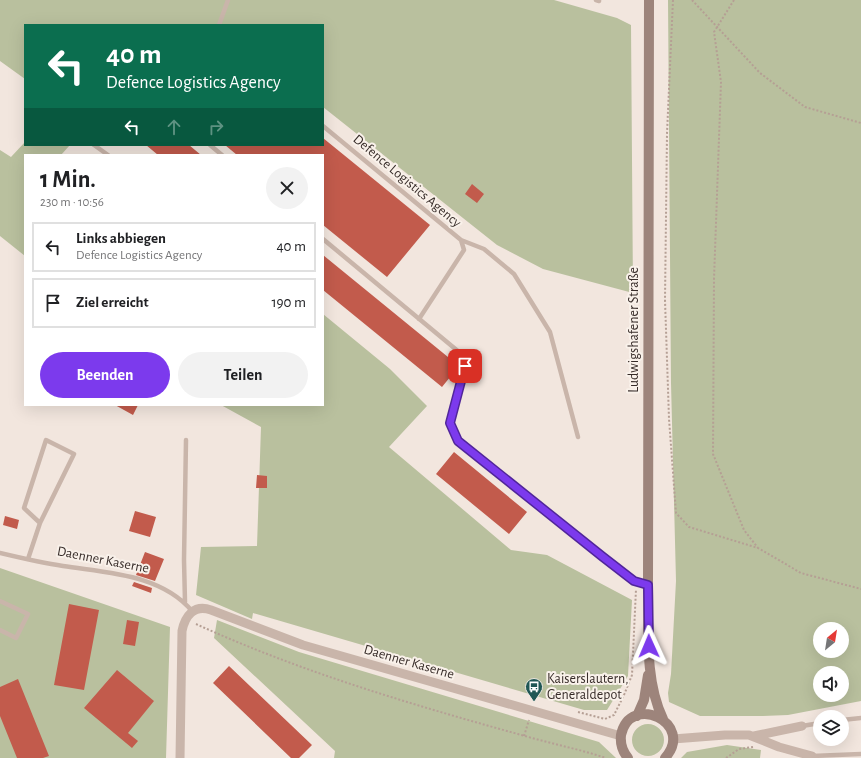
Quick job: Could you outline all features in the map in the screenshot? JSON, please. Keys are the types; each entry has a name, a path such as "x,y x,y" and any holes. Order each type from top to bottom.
{"street":[{"name":"Ludwigshafener Straße","path":"649,0 648,585 650,661 656,704 662,719 670,728 673,739"},
{"name":"Daenner Kaserne","path":"192,611 197,608 205,608 303,645 621,736"},
{"path":"180,758 182,631 186,619 192,611"},
{"name":"Ludwigshafener Straße","path":"637,716 644,700 650,661"},
{"path":"628,758 622,748 621,736 626,724 637,716 652,715 662,719"},
{"path":"666,758 670,751 673,739 724,735 754,736 802,726"},
{"path":"754,736 779,747 814,757"}],"lane":[{"path":"219,24 228,0"},
{"name":"Defence Logistics Agency","path":"324,127 461,240 464,250 419,319"},
{"path":"95,146 107,154"},
{"path":"211,146 221,154"},
{"path":"324,240 459,352 465,366 450,423 458,441 637,582 648,585"},
{"path":"461,240 484,248 514,274 550,332 578,437"},
{"path":"28,559 40,523 74,454 46,440 24,508 40,523"},
{"path":"185,602 184,560 186,440"},
{"name":"Daenner Kaserne","path":"0,553 137,578 161,587 185,602 192,611"},
{"path":"0,601 28,614 16,638 0,630"},
{"path":"849,719 861,718"},
{"path":"802,726 813,724"},
{"path":"814,757 861,754"}],"path":[{"path":"673,0 667,133 665,300 669,419 676,513 689,527 758,548 801,573 861,589"},
{"path":"692,0 716,28 760,73 805,107 861,123"},
{"path":"734,0 714,32 721,82 714,279 713,454 744,530 758,548"},
{"path":"577,712 605,719 614,715 624,696 632,675 637,582"},
{"path":"196,624 247,647 303,669 524,736 606,758"},
{"path":"524,736 529,719"},
{"path":"726,758 739,749 754,747 754,736"}],"green space":[{"path":"0,0 554,0 617,18 631,25 633,293 543,269 497,245 324,108 324,24 24,24 24,78 0,61"},
{"path":"668,0 861,0 861,701 788,715 763,716 700,716 669,702 668,693 671,674 676,581 671,383"},
{"path":"24,143 24,146 69,146 62,154 24,154 24,255 0,236 0,150 11,157"},
{"path":"324,315 390,369 427,406 389,447 511,550 547,555 632,600 628,676 607,710 584,710 253,613 252,619 196,595 201,547 257,546 261,427 223,406 324,406"},
{"path":"0,568 170,627 166,758 0,758"},
{"path":"217,620 299,652 599,742 616,758 334,758 335,751 214,638"},
{"path":"645,724 651,724 661,731 664,740 663,746 657,753 651,756 645,756 635,749 632,743 632,737 639,727"},
{"path":"727,745 761,750 760,758 681,758 687,752"}],"building":[{"path":"324,139 430,225 387,277 324,226 324,154 236,154 226,146 324,146"},
{"path":"147,146 190,146 200,154 157,154"},
{"path":"472,184 484,194 477,203 465,194"},
{"path":"324,256 459,366 442,387 324,291"},
{"path":"117,406 138,406 133,415"},
{"path":"454,452 527,512 509,534 436,474"},
{"path":"257,475 267,476 267,488 256,488"},
{"path":"135,511 156,517 150,537 129,531"},
{"path":"5,516 19,520 17,529 3,525"},
{"path":"145,552 164,559 155,581 136,575"},
{"path":"134,582 152,588 151,593 132,586"},
{"path":"69,604 99,610 84,690 54,685"},
{"path":"127,620 139,622 135,646 123,644"},
{"path":"229,666 312,745 299,758 291,758 213,683"},
{"path":"117,670 154,701 128,733 138,741 132,748 84,708"},
{"path":"18,679 49,756 43,758 17,758 0,716 0,687"}],"place":[{"name":"Kaiserslautern, Generaldepot","path":"534,702"}],"route":[{"path":"465,366 450,423 458,441 634,581 648,585 649,646"}]}
